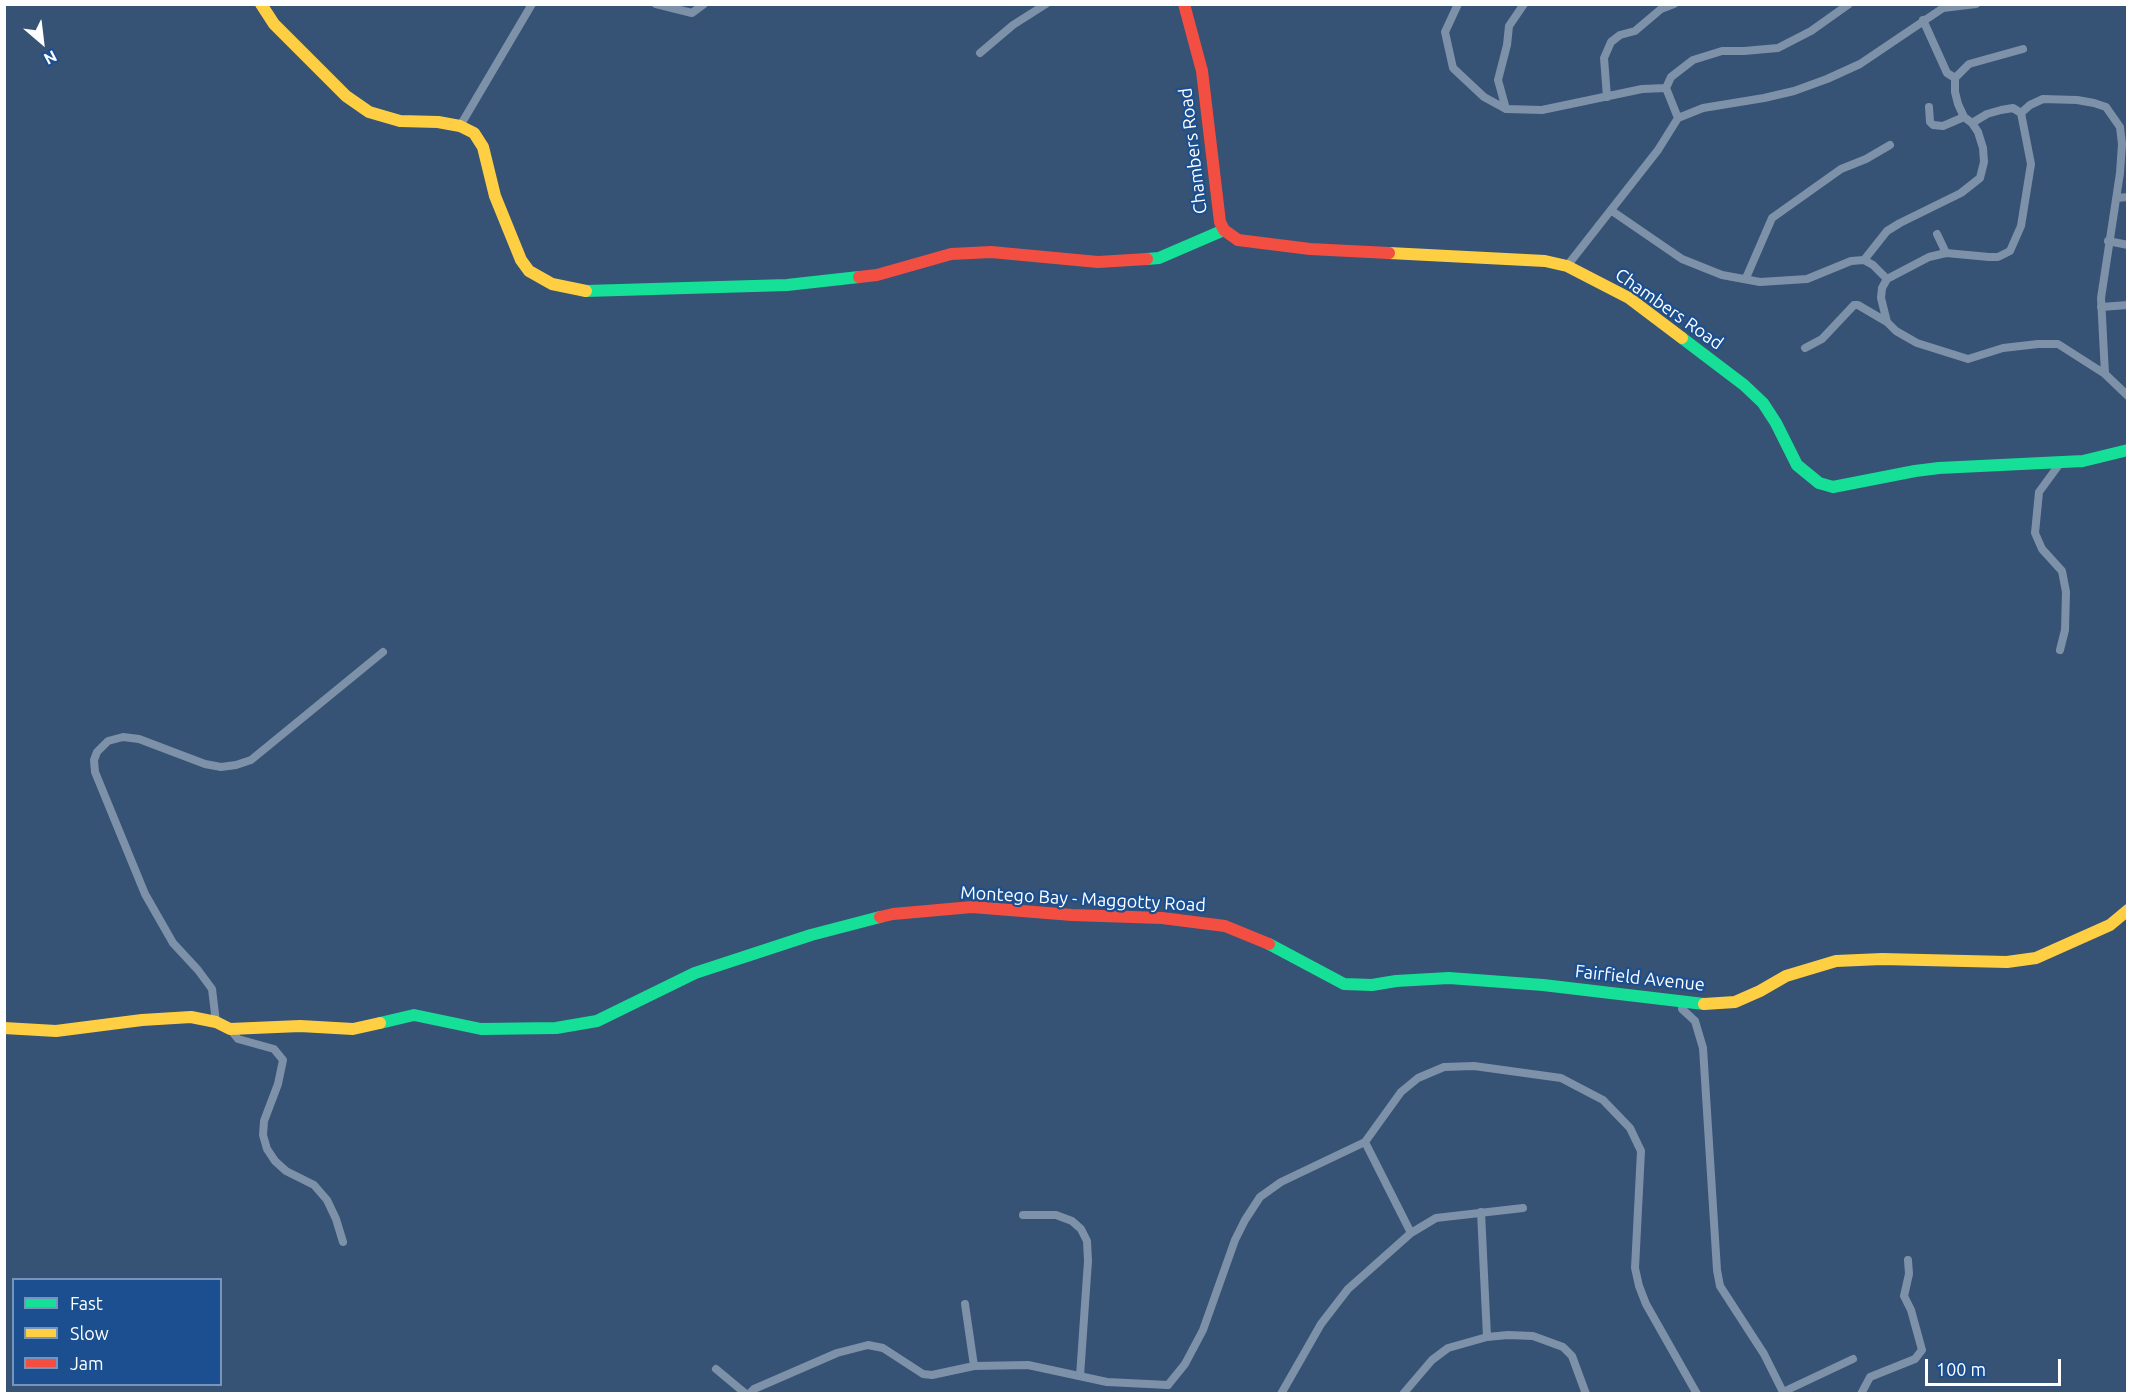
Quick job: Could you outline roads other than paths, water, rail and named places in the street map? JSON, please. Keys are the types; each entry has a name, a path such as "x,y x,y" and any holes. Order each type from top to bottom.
{"street":[{"path":"261,4 274,24 346,96 369,112 400,121 438,122 460,126 474,132 483,147 495,196 521,260 529,271 552,284 584,291 787,285 877,276 951,254 991,252 1098,262 1159,258 1224,230"},
{"path":"460,126 532,4"},
{"path":"656,4 692,13 704,4"},
{"path":"980,53 1013,25 1046,4"},
{"name":"Chambers Road","path":"1184,4 1202,71 1218,213 1224,230 1230,236 1246,242 1310,249 1545,261 1567,266 1629,298 1744,385 1763,403 1797,465 1807,476 1833,487 1915,471 2083,461 2127,450"},
{"path":"1458,4 1445,32 1453,68 1484,97 1506,109 1542,110 1642,88 1666,87"},
{"path":"1506,109 1498,80 1507,45 1509,26 1524,4"},
{"path":"1607,97 1604,58 1611,42 1620,35 1635,31 1660,7 1674,4"},
{"path":"1678,118 1666,87 1671,77 1693,60 1722,51 1778,48 1811,31 1849,4"},
{"path":"1567,266 1658,150 1678,118 1703,108 1794,91 1827,79 1860,64 1943,8 1976,4"},
{"path":"1923,20 1947,73 1955,78"},
{"path":"1864,260 1887,231 1961,193 1980,178 1984,162 1983,148 1972,123 1964,117 1955,92 1955,78 1969,64 1978,60 2023,49"},
{"path":"2021,112 2030,105 2053,98 2085,101 2106,107 2120,127 2122,144 2117,198 2108,241 2101,307 2105,374"},
{"path":"1929,106 1930,122 1933,125 1943,126 1964,117"},
{"path":"1972,123 1987,114 2001,110 2013,108 2021,112"},
{"path":"1887,322 1881,298 1882,288 1887,279 1929,257 1946,253 1998,257 2010,250 2021,225 2024,199 2030,181 2031,164 2021,112"},
{"path":"1746,278 1772,218 1841,169 1866,159 1890,145"},
{"path":"2117,198 2127,197"},
{"path":"1612,211 1682,259 1722,275 1760,282 1807,279 1851,261 1864,260 1873,265 1887,279"},
{"path":"1937,234 1946,253"},
{"path":"2108,241 2127,245"},
{"path":"1805,348 1822,339 1854,305 1858,305 1917,343 1968,359 2004,348 2058,344 2105,374 2127,396"},
{"path":"2101,307 2127,305"},
{"path":"2060,650 2065,630 2066,602 2062,571 2042,549 2035,533 2039,492 2061,462"},
{"path":"216,1022 212,989 198,970 172,943 145,894 95,772 94,760 97,752 108,741 123,737 139,739 205,764 220,767 251,760 383,652"},
{"name":"Montego Bay - Maggotty Road","path":"4,1028 56,1031 142,1020 191,1017 216,1022 230,1029 300,1026 353,1029 414,1015 481,1029 556,1028 597,1021 695,973 811,936 893,914 972,907 1071,915 1162,918 1225,926 1276,947 1344,984"},
{"name":"Fairfield Avenue","path":"1344,984 1372,985 1396,981 1449,978 1543,985 1682,1003 1735,1002 1786,976 1836,961 1882,959 2007,962 2036,958 2110,925 2127,910"},
{"path":"1682,1003 1682,1009 1695,1021 1704,1048 1717,1270 1720,1286 1764,1354 1783,1393 1853,1359"},
{"path":"230,1029 238,1039 274,1049 283,1060 278,1084 264,1121 263,1135 267,1149 280,1166 314,1185 327,1200 343,1242"},
{"path":"716,1369 747,1394 837,1353 868,1345 883,1348 923,1374 932,1375 974,1366 1028,1365 1107,1382 1168,1389 1185,1364 1203,1330 1235,1240 1260,1197 1281,1182 1365,1142 1401,1092 1419,1078 1444,1067 1474,1066 1561,1078 1603,1100 1629,1128 1641,1151 1635,1268 1639,1286 1646,1304 1697,1394"},
{"path":"1365,1142 1411,1233"},
{"path":"1281,1394 1322,1323 1348,1289 1411,1233 1436,1218 1523,1208"},
{"path":"1481,1212 1487,1337"},
{"path":"1023,1215 1056,1215 1072,1221 1081,1229 1087,1241 1088,1262 1080,1376"},
{"path":"1861,1394 1867,1381 1875,1374 1915,1359 1922,1350 1911,1310 1904,1296 1909,1274 1908,1260"},
{"path":"965,1305 974,1366"},
{"path":"1403,1394 1432,1360 1448,1348 1487,1337 1533,1336 1563,1347 1572,1356 1586,1394"}]}
